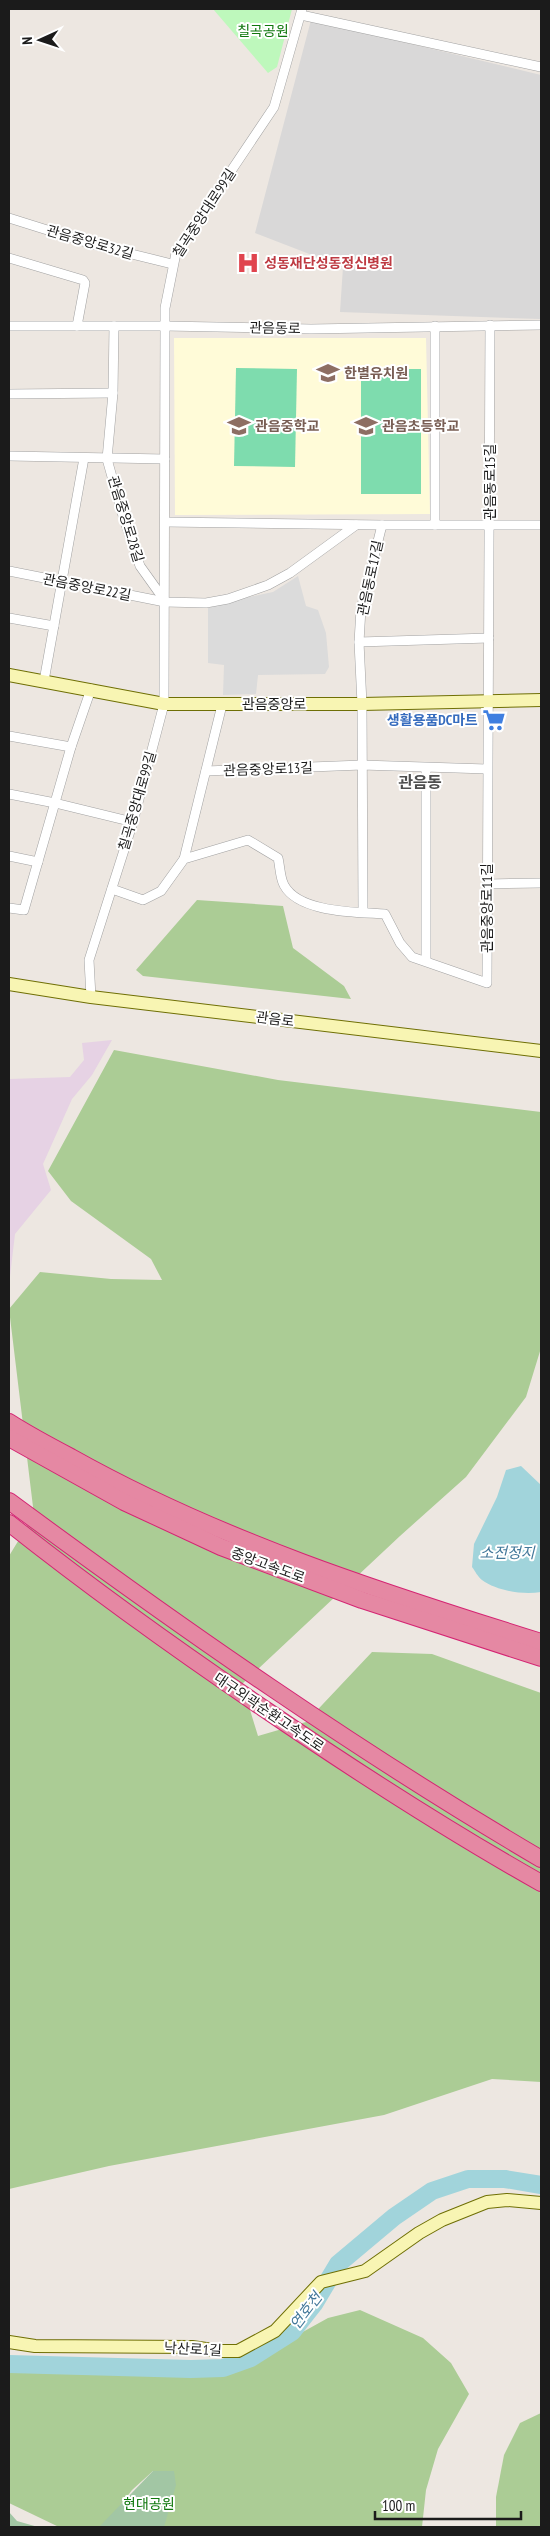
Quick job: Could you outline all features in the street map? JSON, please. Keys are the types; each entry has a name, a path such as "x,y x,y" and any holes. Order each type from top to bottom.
{"highway":[{"name":"중앙고속도로","path":"9,1422 118,1483 226,1534 364,1584 541,1642"},
{"name":"중앙고속도로","path":"9,1438 124,1502 222,1547 362,1600 541,1658"},
{"name":"대구외곽순환고속도로","path":"9,1501 280,1694 415,1784 541,1859"},
{"name":"대구외곽순환고속도로","path":"9,1523 110,1601 397,1798 541,1883"},
{"path":"488,1827 541,1852"},
{"path":"447,1829 464,1844 541,1891"}],"main road":[{"name":"관음중앙로","path":"9,675 164,704 362,704 541,700"},
{"name":"관음로","path":"9,984 91,998 541,1051"},
{"name":"낙산로1길","path":"9,2342 35,2346 192,2347 220,2351 238,2351 274,2331 321,2282 365,2271 419,2233 473,2206 507,2200 541,2204"}],"street":[{"path":"301,12 541,67"},
{"name":"칠곡중앙대로99길","path":"91,998 89,960 133,822 164,704 165,326 172,264 176,253 274,108 301,12"},
{"name":"관음중앙로32길","path":"9,218 95,245 172,264"},
{"path":"9,258 83,280 85,283 77,326"},
{"name":"관음동로15길","path":"487,700 490,525 490,325"},
{"name":"관음동로","path":"9,326 165,326 311,329 541,325"},
{"name":"관음중앙로28길","path":"114,326 113,393 108,459 122,516 140,566 165,602"},
{"path":"435,326 435,525"},
{"path":"9,394 113,393"},
{"name":"관음중앙로28길","path":"9,456 165,459"},
{"path":"44,681 84,458"},
{"path":"165,522 382,525"},
{"path":"165,602 206,603 228,599 268,585 290,573 356,525"},
{"name":"관음동로17길","path":"362,704 359,642 361,609 382,525 541,525"},
{"name":"관음중앙로22길","path":"9,571 165,602"},
{"path":"9,618 54,626"},
{"path":"359,642 489,638"},
{"path":"9,908 24,910 71,748 91,689"},
{"name":"관음중앙로11길","path":"184,859 248,840 278,858 283,884 290,892 312,905 385,914 400,943 412,957 487,982 487,700"},
{"path":"206,771 222,704"},
{"path":"362,704 362,912"},
{"path":"9,736 71,748"},
{"path":"362,765 487,770"},
{"name":"관음중앙로13길","path":"184,859 206,771 362,765"},
{"path":"426,769 426,961"},
{"path":"9,794 133,822"},
{"path":"9,856 38,862"},
{"path":"112,889 143,900 160,891 184,859"},
{"path":"488,884 541,883"}],"shaded area":[{"path":"311,20 541,75 540,319 340,312 343,267 255,233"},
{"path":"174,338 426,338 430,514 175,515"},
{"path":"298,576 306,606 318,610 326,633 329,667 325,674 258,675 256,694 223,695 224,665 208,663 208,608 273,592"},
{"path":"112,1040 92,1075 72,1099 43,1164 51,1190 15,1234 9,1285 9,1079 70,1077 84,1060 82,1043"}],"green space":[{"name":"칠곡공원","path":"213,9 292,9 277,67 268,73"},
{"path":"236,368 297,369 295,467 234,466"},
{"path":"361,369 421,369 421,494 361,494"},
{"path":"197,900 283,906 293,948 344,986 351,999 143,976 136,970"},
{"path":"114,1050 278,1080 541,1112 541,1348 526,1397 466,1477 242,1684 258,1736 306,1722 372,1652 432,1654 541,1693 541,2082 492,2079 384,2115 109,2166 9,2189 9,1556 34,1515 9,1309 40,1272 111,1279 162,1280 151,1259 71,1201 48,1171"},
{"path":"360,2310 423,2338 451,2363 469,2394 438,2449 426,2490 422,2527 162,2527 173,2471 153,2471 132,2490 104,2527 59,2527 9,2503 9,2366 36,2369 229,2373 328,2318"},
{"path":"541,2413 541,2527 496,2527 496,2497 504,2455 520,2423"},
{"name":"현대공원","path":"153,2471 174,2471 176,2485 164,2527 99,2527"},
{"path":"9,2512 17,2521 38,2527 9,2527"}],"water":[{"name":"소전정지","path":"521,1466 541,1485 541,1592 534,1593 495,1587 481,1579 472,1567 474,1544 497,1497 506,1470"}],"waterway":[{"name":"연호천","path":"9,2364 191,2369 223,2368 251,2358 292,2332 314,2304 338,2264 394,2217 432,2191 468,2179 505,2179 541,2185"}],"place":[{"name":"성동재단성동정신병원","path":"248,263"},
{"name":"한별유치원","path":"328,373"},
{"name":"관음중학교","path":"239,426"},
{"name":"관음초등학교","path":"366,426"},
{"name":"생활용품DC마트","path":"494,720"}],"district":[{"name":"관음동","path":"420,782"}]}
